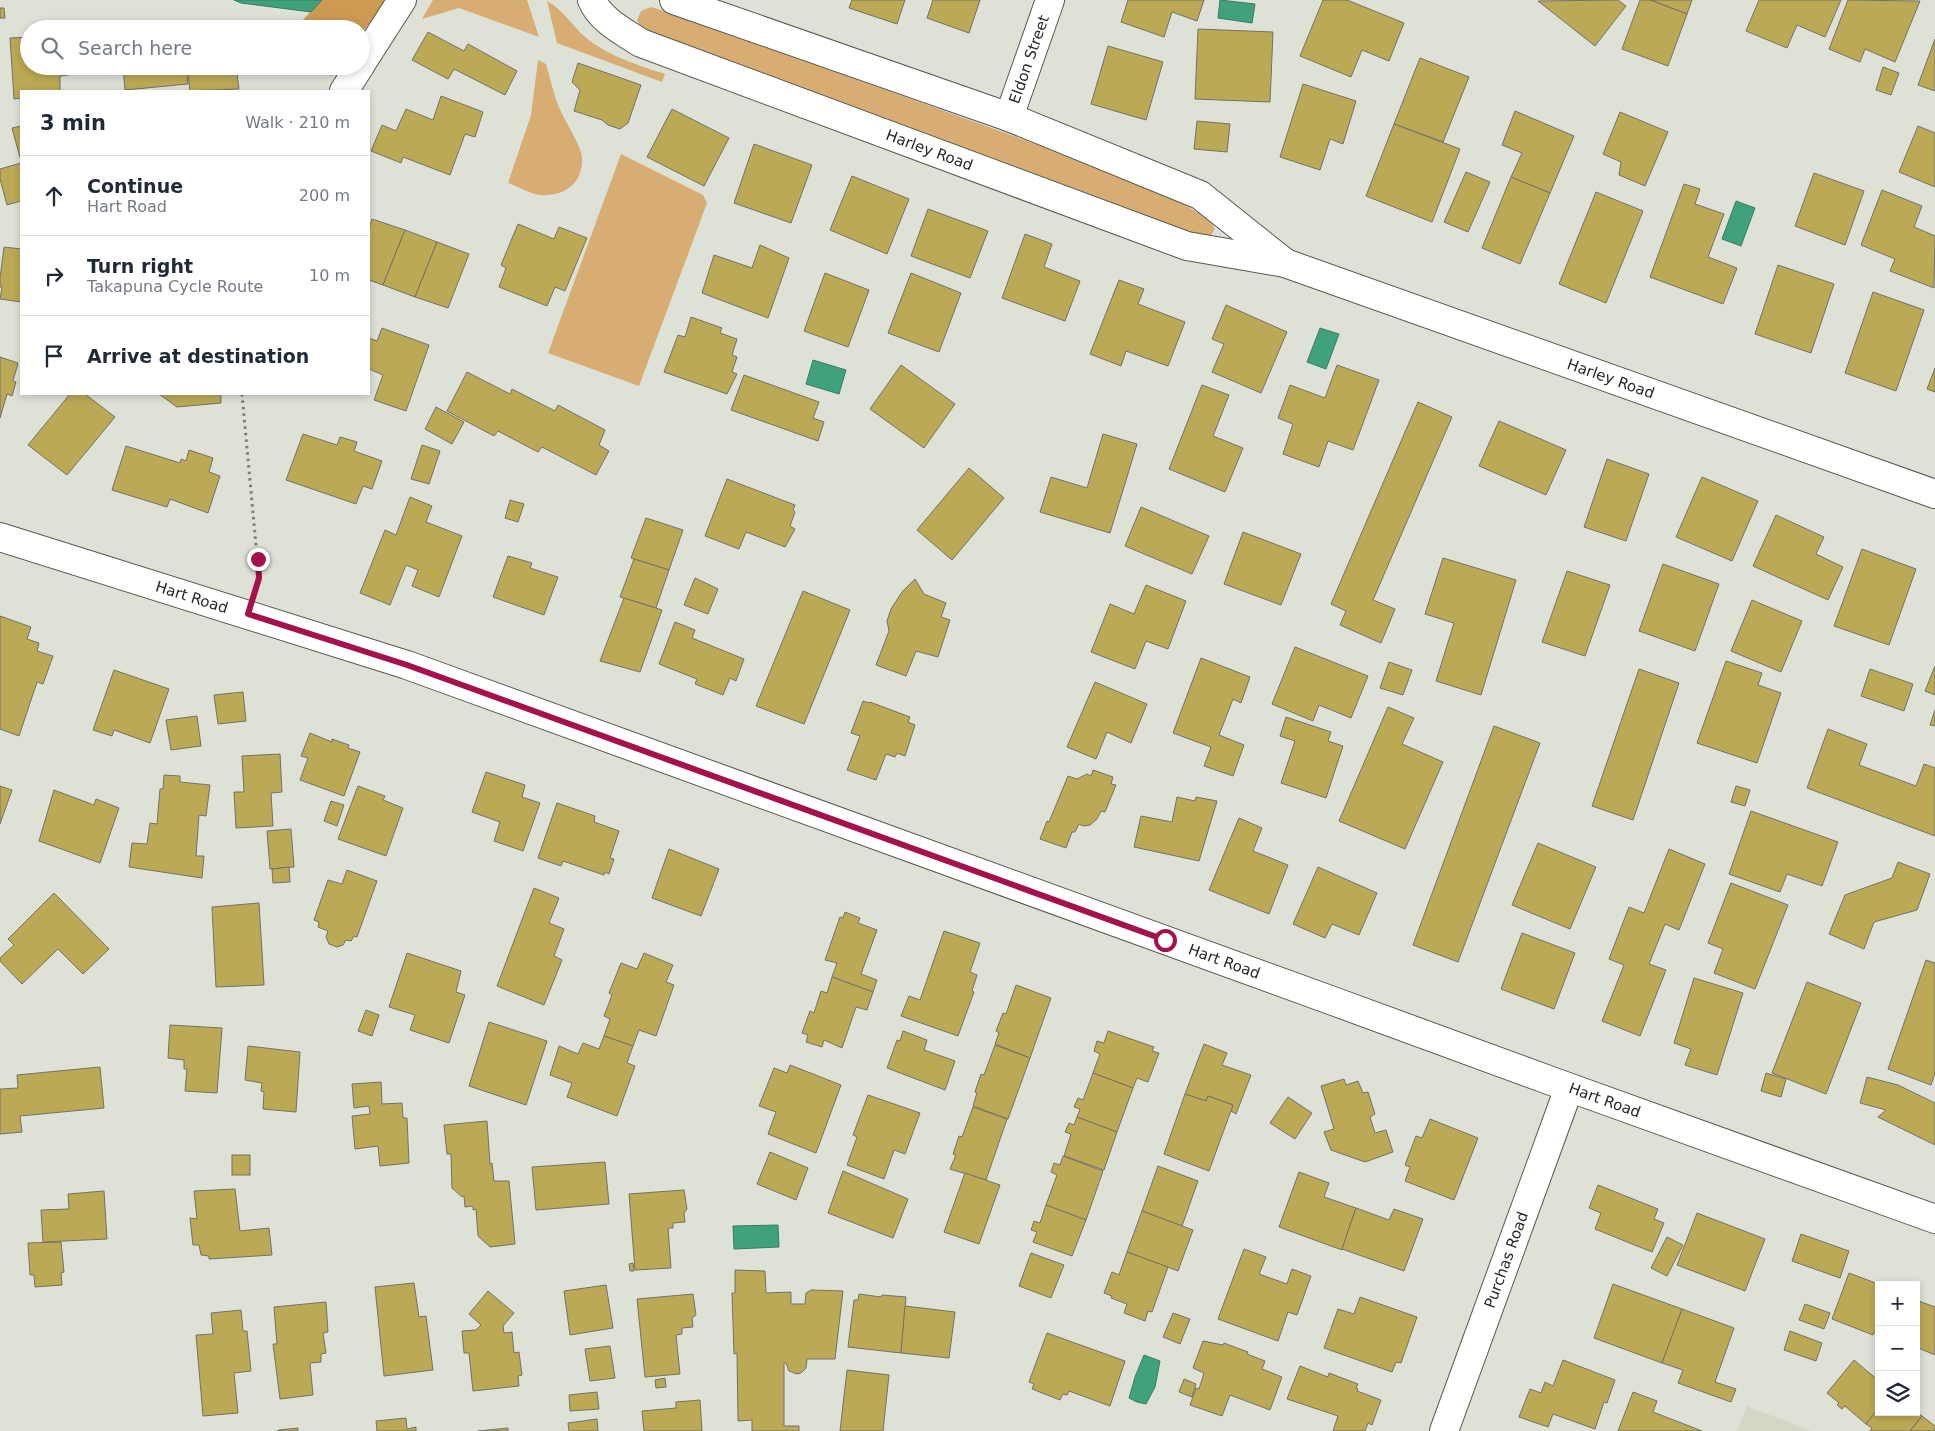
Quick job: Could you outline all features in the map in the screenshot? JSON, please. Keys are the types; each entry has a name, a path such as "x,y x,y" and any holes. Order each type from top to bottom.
{"street":[{"path":"370,50 402,0"},
{"name":"Harley Road","path":"592,0 595,8 610,22 649,46 1187,246 1285,262 1935,494"},
{"name":"Harley Road","path":"674,0 1008,117 1200,195 1285,262"},
{"name":"Eldon Street","path":"1008,117 1050,0"},
{"path":"345,90 354,75"},
{"name":"Hart Road","path":"0,537 407,665 1334,1000 1569,1088 1935,1219"},
{"name":"Purchas Road","path":"1444,1431 1569,1088"}],"path":[{"path":"242,395 259,578 248,614"}],"shaded area":[{"path":"234,0 322,0 311,12 241,3"},
{"path":"322,0 387,0 370,22 370,20 303,20"},
{"path":"433,0 527,0 539,37 459,8 422,19"},
{"path":"1220,0 1255,4 1252,23 1218,18"},
{"path":"547,1 562,12 584,36 602,49 633,63 665,74 662,82 557,43"},
{"path":"651,7 1153,186 1210,220 1215,229 1211,235 1201,238 644,33 637,20 641,11"},
{"path":"538,60 546,64 558,105 579,146 582,157 580,174 576,181 564,191 549,195 532,193 508,183 531,115"},
{"path":"621,154 703,195 707,203 639,386 548,353"},
{"path":"1736,201 1755,208 1741,246 1722,239"},
{"path":"1320,328 1339,334 1326,369 1307,362"},
{"path":"813,360 846,370 839,394 806,384"},
{"path":"778,1225 779,1247 734,1249 733,1226"},
{"path":"1144,1355 1160,1361 1155,1387 1146,1404 1129,1398"},
{"path":"1747,1406 1811,1431 1737,1431"}],"building":[{"path":"852,0 905,0 897,24 849,8"},
{"path":"933,0 980,0 969,33 927,18"},
{"path":"1128,0 1204,0 1197,21 1172,12 1164,37 1121,22"},
{"path":"1323,0 1347,0 1404,23 1389,61 1362,50 1351,77 1300,56"},
{"path":"1618,0 1626,6 1595,46 1538,1"},
{"path":"1640,0 1651,0 1687,14 1668,66 1622,49"},
{"path":"1651,0 1692,0 1687,14"},
{"path":"1759,0 1841,0 1825,37 1797,25 1787,48 1746,31"},
{"path":"1848,0 1920,1 1895,62 1865,49 1860,62 1829,49"},
{"path":"0,8 4,8 5,18 0,18"},
{"path":"1198,29 1273,32 1270,102 1195,99"},
{"path":"428,32 464,51 468,44 517,71 505,95 454,69 448,79 412,60"},
{"path":"20,37 20,75 67,75 60,76 60,90 20,90 20,98 14,99 10,38"},
{"path":"1935,39 1935,91 1918,85"},
{"path":"1108,46 1163,62 1146,120 1091,104"},
{"path":"1420,58 1469,77 1443,142 1394,124"},
{"path":"578,63 641,85 628,123 620,129 608,125 602,120 574,111 580,90 572,82"},
{"path":"1883,67 1899,73 1891,95 1876,90"},
{"path":"124,75 187,75 188,84 125,90"},
{"path":"188,75 237,75 239,89 190,90"},
{"path":"1303,84 1356,101 1343,144 1330,139 1320,170 1280,157"},
{"path":"441,96 483,112 475,137 465,134 450,175 403,157 401,163 371,151 382,125 396,131 406,109 433,120"},
{"path":"672,109 729,138 704,186 647,157"},
{"path":"1515,111 1574,136 1550,193 1511,177 1522,153 1502,145"},
{"path":"1620,112 1668,132 1645,186 1619,175 1621,162 1603,154"},
{"path":"1197,121 1230,124 1227,152 1194,149"},
{"path":"1394,124 1460,149 1432,222 1366,196"},
{"path":"20,126 20,157 12,128"},
{"path":"1918,126 1935,133 1935,187 1899,172"},
{"path":"754,144 812,165 791,223 734,203"},
{"path":"20,163 20,201 7,205 0,179 0,169"},
{"path":"1466,172 1490,182 1468,232 1444,222"},
{"path":"1814,173 1864,191 1845,245 1795,226"},
{"path":"852,176 909,199 887,254 830,230"},
{"path":"1511,177 1550,193 1520,264 1482,248"},
{"path":"1684,184 1700,189 1695,204 1724,214 1708,257 1737,268 1723,304 1650,277"},
{"path":"1882,190 1922,206 1914,227 1935,236 1934,288 1890,271 1895,259 1861,245"},
{"path":"1596,192 1643,211 1606,303 1559,284"},
{"path":"928,209 988,231 970,278 911,256"},
{"path":"372,219 405,230 383,285 370,280 370,225"},
{"path":"518,224 554,239 559,227 587,238 565,291 555,287 547,306 499,287 506,268 501,265"},
{"path":"405,230 437,242 415,297 383,285"},
{"path":"1025,234 1052,244 1044,267 1080,281 1065,321 1002,298"},
{"path":"437,242 469,254 448,308 415,297"},
{"path":"760,245 789,258 768,318 702,293 714,255 752,268"},
{"path":"4,247 20,249 20,302 0,299 2,287 0,287"},
{"path":"1778,265 1834,284 1811,353 1755,334"},
{"path":"825,273 869,290 848,347 804,331"},
{"path":"911,273 961,293 939,352 888,333"},
{"path":"1119,280 1144,289 1138,304 1185,322 1168,366 1126,351 1121,366 1090,354"},
{"path":"1873,292 1924,310 1896,391 1845,373"},
{"path":"1226,305 1287,332 1261,393 1212,372 1224,344 1212,339"},
{"path":"691,317 722,328 720,333 737,339 732,355 737,357 732,372 737,374 727,394 664,372 678,335 685,337"},
{"path":"382,328 429,345 406,411 374,400 383,375 370,369 370,338 377,341"},
{"path":"0,357 18,363 13,381 16,382 12,396 7,394 0,418"},
{"path":"901,365 955,404 924,448 870,409"},
{"path":"1337,365 1379,380 1353,450 1328,441 1319,467 1283,454 1293,424 1278,418 1290,385 1325,398"},
{"path":"1935,368 1935,392 1927,389"},
{"path":"467,372 510,394 512,389 555,411 558,405 605,430 599,445 609,451 596,475 542,447 538,452 498,431 494,436 447,411"},
{"path":"744,375 819,402 813,418 824,422 818,441 731,410"},
{"path":"1202,385 1229,395 1213,436 1243,448 1225,492 1169,469"},
{"path":"69,395 86,395 115,417 67,475 28,445"},
{"path":"160,395 221,395 221,403 177,407"},
{"path":"1418,402 1452,417 1373,600 1395,609 1381,643 1340,625 1346,611 1331,604"},
{"path":"436,407 464,422 452,444 425,429"},
{"path":"1499,421 1566,450 1546,495 1479,466"},
{"path":"303,434 337,445 340,437 357,442 354,451 382,461 372,489 363,486 356,504 286,480"},
{"path":"1103,434 1137,444 1110,533 1040,512 1051,477 1087,488"},
{"path":"422,445 440,451 429,484 411,479"},
{"path":"126,446 180,463 181,459 186,461 189,450 213,458 209,472 220,476 208,513 170,499 167,507 112,490"},
{"path":"1607,459 1649,474 1626,541 1584,527"},
{"path":"969,468 1004,498 952,560 917,530"},
{"path":"1702,477 1758,501 1732,561 1676,537"},
{"path":"727,479 795,505 793,510 795,512 790,526 795,529 785,547 746,532 739,549 705,536"},
{"path":"410,497 432,506 426,522 462,536 439,597 412,586 418,570 406,565 390,605 360,593 385,530 396,535"},
{"path":"510,500 524,504 518,522 505,518"},
{"path":"1141,507 1209,536 1192,574 1125,546"},
{"path":"1776,515 1824,537 1816,554 1843,567 1828,600 1753,566"},
{"path":"646,518 683,530 669,570 631,558"},
{"path":"1243,532 1301,554 1281,605 1224,584"},
{"path":"1862,549 1916,569 1889,645 1834,626"},
{"path":"508,556 532,563 530,568 558,577 544,615 493,597"},
{"path":"1443,558 1516,580 1481,695 1436,681 1454,623 1425,614"},
{"path":"634,559 669,570 656,608 620,597"},
{"path":"1663,564 1719,584 1695,651 1639,631"},
{"path":"1567,571 1610,585 1585,656 1542,642"},
{"path":"695,578 718,589 708,614 684,605"},
{"path":"915,579 924,594 946,603 941,617 950,620 938,657 916,651 906,676 876,665 889,631 887,621 891,609 902,592"},
{"path":"1146,585 1186,601 1168,649 1146,641 1135,669 1091,652 1110,604 1134,614"},
{"path":"803,591 850,610 804,724 756,706"},
{"path":"624,598 662,610 640,672 600,661"},
{"path":"1752,600 1802,621 1781,672 1731,651"},
{"path":"0,616 31,627 27,639 39,643 37,651 53,656 43,684 37,682 19,736 0,729"},
{"path":"675,622 695,630 692,638 744,659 736,681 730,678 723,695 695,684 697,679 659,664"},
{"path":"1295,647 1368,676 1351,718 1319,705 1313,721 1272,704"},
{"path":"1201,658 1250,677 1241,703 1233,699 1219,735 1244,745 1233,776 1204,766 1211,747 1173,733"},
{"path":"1726,661 1762,673 1758,685 1781,693 1757,763 1697,743"},
{"path":"1389,662 1412,670 1403,695 1380,688"},
{"path":"1935,666 1935,695 1925,691"},
{"path":"1639,669 1679,683 1633,820 1592,806"},
{"path":"1870,669 1913,684 1904,711 1861,696"},
{"path":"114,670 169,689 150,743 114,730 112,736 93,730"},
{"path":"1095,682 1147,704 1131,743 1107,732 1096,759 1067,747"},
{"path":"243,692 246,721 218,724 214,695"},
{"path":"863,701 910,717 908,722 915,725 905,756 897,753 895,757 886,754 876,780 847,770 860,736 851,733"},
{"path":"1388,707 1414,718 1402,744 1443,762 1405,849 1339,821"},
{"path":"1935,710 1935,726 1930,725"},
{"path":"197,716 201,746 171,750 166,720"},
{"path":"1286,717 1331,732 1328,741 1343,746 1326,798 1281,783 1295,741 1280,736"},
{"path":"1494,726 1540,743 1458,962 1413,945"},
{"path":"1828,729 1867,744 1859,765 1916,786 1924,764 1935,768 1935,836 1807,788"},
{"path":"310,733 332,742 332,739 349,745 348,748 360,752 344,796 300,780 308,758 301,756"},
{"path":"280,754 282,792 271,793 273,826 236,828 234,792 244,792 242,756"},
{"path":"1093,770 1113,777 1111,784 1116,785 1105,812 1101,811 1097,819 1090,825 1083,826 1079,824 1075,832 1072,832 1066,848 1040,839 1068,776 1077,779 1087,774 1091,776"},
{"path":"486,772 525,785 522,797 540,803 523,851 494,841 500,822 472,812"},
{"path":"164,775 180,776 180,782 210,785 206,816 199,815 196,856 204,856 202,878 129,867 132,843 147,844 150,823 157,824 160,789 163,789"},
{"path":"0,786 12,790 0,824"},
{"path":"358,786 385,796 383,800 403,808 386,856 338,839"},
{"path":"1736,786 1750,790 1745,806 1731,802"},
{"path":"54,790 94,805 96,799 119,808 100,863 39,841"},
{"path":"1177,797 1195,801 1196,797 1217,801 1199,861 1134,847 1141,816 1172,822"},
{"path":"331,801 344,805 337,826 324,821"},
{"path":"557,803 595,816 594,822 619,831 610,858 614,859 609,874 605,872 604,875 563,861 561,866 538,858"},
{"path":"1751,811 1838,842 1822,886 1787,874 1780,892 1729,874"},
{"path":"1239,818 1262,828 1253,851 1288,865 1269,914 1209,890"},
{"path":"291,829 294,867 270,869 267,831"},
{"path":"1538,843 1596,867 1570,929 1512,905"},
{"path":"669,849 719,869 701,916 652,898"},
{"path":"1669,849 1705,864 1679,930 1665,924 1649,964 1666,970 1640,1036 1602,1021 1624,965 1609,959 1629,907 1644,913"},
{"path":"1898,862 1930,874 1917,910 1874,922 1864,949 1829,934 1845,895 1892,878"},
{"path":"289,867 290,882 273,883 272,869"},
{"path":"1318,867 1377,893 1359,935 1332,924 1325,938 1293,924"},
{"path":"347,870 377,881 357,937 354,936 351,941 346,940 343,945 337,947 329,944 326,937 328,931 318,927 319,922 314,920 328,880 342,884"},
{"path":"1731,883 1788,905 1755,989 1714,973 1723,949 1708,943"},
{"path":"534,888 559,898 549,923 564,929 554,956 562,960 544,1005 497,986"},
{"path":"54,893 109,949 83,974 58,949 22,984 0,961 0,958 14,945 8,939"},
{"path":"259,903 264,985 216,987 212,907"},
{"path":"845,912 860,918 858,923 877,930 861,974 877,980 873,992 832,977 837,963 825,960 840,917 843,918"},
{"path":"944,931 980,943 970,972 977,975 972,991 974,992 958,1036 901,1016 909,996 920,1000"},
{"path":"1522,933 1575,953 1554,1009 1501,989"},
{"path":"407,953 461,971 456,992 465,995 449,1043 410,1030 415,1015 389,1007"},
{"path":"644,953 673,965 666,982 674,985 656,1036 639,1030 633,1046 604,1036 610,1019 604,1016 612,995 609,993 621,963 637,969"},
{"path":"1926,960 1935,963 1935,1073 1931,1085 1888,1069"},
{"path":"832,977 873,992 867,1010 856,1007 842,1048 824,1040 822,1047 806,1042 808,1035 802,1033 810,1011 814,1013 821,991 827,993"},
{"path":"1694,978 1743,993 1717,1075 1685,1065 1691,1049 1674,1043"},
{"path":"1807,982 1861,1003 1826,1094 1772,1073"},
{"path":"1016,985 1051,998 1030,1058 995,1044 999,1033 996,1031 1003,1013 1006,1014"},
{"path":"366,1010 379,1015 372,1036 358,1031"},
{"path":"489,1022 547,1041 526,1105 469,1086"},
{"path":"170,1025 222,1028 217,1093 185,1091 187,1069 184,1069 184,1060 168,1058"},
{"path":"903,1031 927,1040 924,1050 955,1061 945,1090 887,1068 897,1040 900,1041"},
{"path":"1108,1031 1154,1047 1152,1051 1159,1053 1148,1082 1137,1078 1133,1088 1093,1073 1100,1054 1094,1051 1097,1041 1104,1043"},
{"path":"604,1036 633,1046 627,1063 635,1066 617,1116 567,1097 572,1083 550,1075 559,1046 578,1054 583,1043 599,1049"},
{"path":"1204,1044 1227,1053 1222,1065 1251,1075 1236,1114 1231,1111 1233,1105 1208,1096 1206,1101 1185,1094"},
{"path":"995,1045 1030,1058 1008,1119 973,1106 981,1074 984,1075"},
{"path":"248,1046 300,1052 296,1112 263,1109 264,1092 261,1091 262,1083 245,1080"},
{"path":"790,1065 841,1085 816,1153 768,1134 776,1112 759,1106 774,1068 787,1073"},
{"path":"100,1067 104,1108 20,1116 22,1132 0,1134 0,1089 18,1088 17,1075"},
{"path":"1093,1073 1133,1088 1117,1132 1077,1117 1080,1109 1074,1107 1078,1098 1083,1100"},
{"path":"1766,1073 1786,1079 1781,1097 1761,1091"},
{"path":"1867,1077 1898,1085 1935,1103 1935,1145 1878,1117 1886,1110 1860,1103"},
{"path":"1344,1079 1346,1085 1358,1081 1363,1093 1368,1092 1375,1114 1370,1117 1375,1133 1386,1130 1393,1152 1365,1162 1331,1150 1324,1132 1334,1129 1321,1086"},
{"path":"381,1082 382,1104 402,1103 403,1118 407,1118 409,1163 380,1166 378,1146 355,1149 352,1116 370,1114 369,1106 354,1108 352,1084"},
{"path":"1185,1094 1206,1101 1208,1096 1233,1105 1209,1171 1164,1154"},
{"path":"868,1095 920,1113 905,1154 894,1150 884,1179 847,1165 857,1137 853,1135"},
{"path":"1288,1097 1312,1113 1295,1139 1270,1123"},
{"path":"973,1107 1007,1119 986,1180 950,1169 956,1155 953,1154 959,1136 962,1137"},
{"path":"1077,1117 1117,1132 1104,1170 1064,1156 1071,1134 1065,1132 1069,1123 1074,1125"},
{"path":"1430,1119 1478,1138 1454,1200 1405,1181 1410,1167 1405,1165 1416,1136 1422,1138"},
{"path":"487,1121 490,1164 492,1163 494,1181 509,1181 515,1244 490,1247 478,1236 476,1209 473,1210 473,1206 465,1207 464,1196 462,1197 452,1188 451,1154 447,1154 444,1125"},
{"path":"770,1152 808,1168 796,1200 757,1184"},
{"path":"232,1155 250,1155 250,1175 232,1175"},
{"path":"1063,1156 1103,1171 1086,1220 1046,1205 1057,1175 1051,1172 1054,1163 1060,1165"},
{"path":"605,1162 609,1204 536,1210 532,1167"},
{"path":"1158,1166 1198,1181 1182,1226 1142,1211"},
{"path":"843,1171 908,1199 893,1238 828,1213"},
{"path":"1299,1172 1329,1183 1324,1197 1356,1208 1342,1250 1279,1227"},
{"path":"965,1173 1000,1185 979,1244 944,1232"},
{"path":"1598,1185 1658,1209 1654,1219 1664,1223 1652,1252 1595,1229 1601,1213 1589,1208"},
{"path":"235,1189 240,1231 269,1228 272,1255 209,1259 209,1256 201,1255 199,1245 193,1245 190,1218 197,1219 194,1191"},
{"path":"684,1190 687,1209 684,1213 685,1222 673,1223 673,1228 668,1228 671,1268 635,1270 629,1194"},
{"path":"104,1191 107,1239 43,1242 41,1210 69,1209 68,1194"},
{"path":"1046,1205 1086,1220 1072,1256 1033,1242 1037,1232 1031,1230 1034,1221 1040,1223"},
{"path":"1356,1208 1389,1220 1394,1209 1423,1219 1404,1271 1342,1249"},
{"path":"1142,1211 1193,1230 1178,1271 1127,1252"},
{"path":"1697,1213 1765,1239 1745,1291 1677,1265"},
{"path":"1801,1234 1849,1251 1840,1278 1792,1261"},
{"path":"1667,1237 1683,1245 1667,1276 1651,1268"},
{"path":"61,1242 64,1272 61,1273 62,1285 35,1287 34,1275 30,1275 28,1243"},
{"path":"1244,1249 1266,1257 1259,1274 1287,1284 1292,1269 1311,1276 1297,1315 1288,1312 1278,1341 1218,1319"},
{"path":"1127,1252 1168,1267 1152,1312 1148,1311 1145,1321 1124,1313 1127,1304 1104,1293 1112,1272 1119,1275"},
{"path":"1031,1253 1064,1265 1051,1298 1019,1286"},
{"path":"633,1263 634,1271 630,1271 629,1264"},
{"path":"735,1270 765,1271 766,1293 791,1292 791,1304 805,1304 806,1293 811,1290 843,1291 835,1359 807,1359 806,1368 797,1374 789,1371 786,1363 784,1363 784,1426 799,1426 799,1431 752,1431 752,1420 738,1421 737,1353 734,1354 732,1293 735,1293"},
{"path":"1849,1273 1875,1283 1875,1332 1873,1335 1832,1319"},
{"path":"414,1283 419,1317 426,1316 433,1370 384,1376 375,1287"},
{"path":"1613,1284 1682,1309 1662,1363 1594,1338"},
{"path":"606,1285 613,1328 570,1335 564,1291"},
{"path":"488,1291 514,1313 503,1326 504,1333 512,1332 514,1353 519,1352 522,1375 518,1376 519,1386 473,1391 469,1353 464,1353 462,1331 476,1330 481,1325 469,1314"},
{"path":"693,1294 696,1315 692,1318 693,1327 682,1328 682,1334 676,1335 680,1374 645,1377 637,1299"},
{"path":"859,1294 881,1297 882,1295 906,1297 901,1353 848,1347 854,1300 858,1300"},
{"path":"1360,1297 1417,1317 1401,1363 1396,1362 1392,1372 1324,1348 1338,1309 1354,1314"},
{"path":"1920,1301 1935,1307 1935,1355 1920,1349"},
{"path":"326,1302 328,1332 323,1333 326,1353 321,1354 321,1362 310,1363 313,1395 280,1399 273,1344 277,1344 274,1307"},
{"path":"1805,1304 1830,1313 1824,1329 1799,1320"},
{"path":"905,1306 955,1312 949,1358 901,1353"},
{"path":"1682,1309 1734,1328 1715,1382 1736,1389 1731,1402 1678,1383 1683,1370 1662,1363"},
{"path":"241,1310 243,1331 247,1331 251,1371 234,1373 238,1413 203,1416 196,1335 213,1334 211,1313"},
{"path":"1173,1313 1190,1319 1180,1344 1163,1337"},
{"path":"1790,1331 1822,1343 1816,1361 1784,1350"},
{"path":"1047,1333 1125,1361 1110,1406 1069,1391 1067,1395 1063,1394 1060,1400 1032,1389 1034,1384 1029,1382"},
{"path":"1203,1341 1223,1345 1224,1343 1248,1352 1247,1354 1265,1361 1262,1369 1282,1377 1270,1410 1230,1395 1222,1416 1190,1405 1196,1388 1199,1389 1204,1373 1193,1368"},
{"path":"610,1346 615,1378 590,1381 585,1349"},
{"path":"1563,1360 1615,1380 1607,1403 1604,1402 1595,1429 1553,1414 1548,1427 1519,1417 1530,1389 1541,1393 1545,1382 1553,1386"},
{"path":"1854,1360 1875,1378 1875,1413 1866,1424 1845,1406 1842,1409 1837,1405 1839,1403 1827,1393"},
{"path":"1300,1366 1328,1377 1329,1373 1358,1384 1357,1391 1381,1400 1372,1425 1368,1423 1365,1431 1333,1431 1338,1416 1287,1399"},
{"path":"847,1370 889,1375 883,1431 840,1431"},
{"path":"665,1378 666,1387 656,1388 655,1380"},
{"path":"1184,1379 1196,1384 1192,1397 1179,1392"},
{"path":"597,1392 599,1409 570,1411 569,1395"},
{"path":"1633,1392 1657,1401 1653,1412 1702,1431 1618,1431"},
{"path":"700,1400 702,1431 644,1431 642,1411 676,1408 676,1402"},
{"path":"1875,1413 1875,1416 1920,1416 1920,1414 1922,1416 1910,1431 1870,1431 1872,1428 1866,1424"},
{"path":"1922,1416 1935,1426 1935,1431 1910,1431"},
{"path":"406,1418 407,1429 416,1427 416,1431 377,1431 376,1421"},
{"path":"597,1419 598,1431 569,1431 568,1423"},
{"path":"298,1428 298,1431 277,1431 279,1430"},
{"path":"508,1428 508,1431 478,1431"}],"route":[{"path":"258,559 259,578 248,614 407,665 1165,940"}]}
